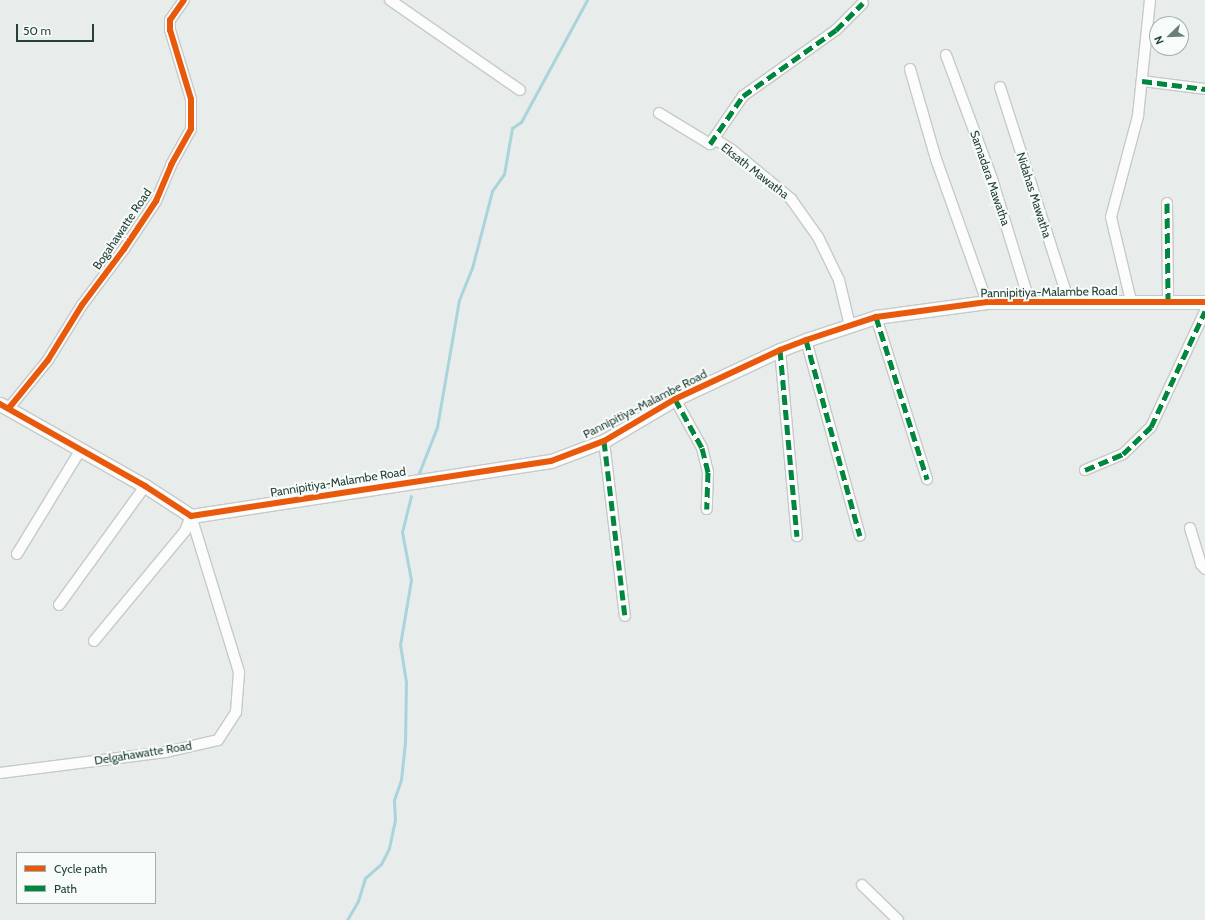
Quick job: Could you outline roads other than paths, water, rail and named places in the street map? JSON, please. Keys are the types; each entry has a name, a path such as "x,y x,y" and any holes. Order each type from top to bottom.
{"street":[{"name":"Bogahawatte Road","path":"4,406 48,360 82,305 124,249 156,201 171,166 191,128 191,99 170,30 170,20 184,0"},
{"path":"390,0 520,90"},
{"path":"1130,301 1112,217 1138,116 1150,0"},
{"path":"710,144 743,96 836,30 863,3"},
{"name":"Samadara Mawatha","path":"946,55 992,179 1030,303"},
{"path":"910,69 936,158 987,302"},
{"path":"1142,81 1205,89"},
{"name":"Nidahas Mawatha","path":"1000,87 1069,302"},
{"name":"Eksath Mawatha","path":"659,113 710,144 716,140 732,150 791,199 818,237 835,272 850,326"},
{"path":"1166,203 1168,302"},
{"name":"Pannipitiya-Malambe Road","path":"191,516 551,461 604,441 675,399 780,350 876,317 987,302 1205,302"},
{"path":"1085,470 1123,454 1151,427 1205,312"},
{"path":"876,317 927,478"},
{"path":"806,340 860,536"},
{"path":"780,350 797,536"},
{"path":"675,399 702,448 708,472 707,509"},
{"path":"4,406 145,486 191,516 184,531 94,641"},
{"path":"604,441 625,616"},
{"path":"17,554 81,449"},
{"path":"59,605 145,486"},
{"name":"Delgahawatte Road","path":"0,774 166,752 218,740 236,712 239,672 191,516"},
{"path":"1190,528 1201,564 1205,569"},
{"path":"862,885 898,920"}],"waterway":[{"path":"419,473 437,427 459,300 472,268 492,191 504,174 512,128 521,122 587,0"},
{"path":"347,920 358,901 365,878 381,864 389,848 395,820 394,800 401,780 405,743 406,682 400,645 411,580 402,532 411,496"}]}
